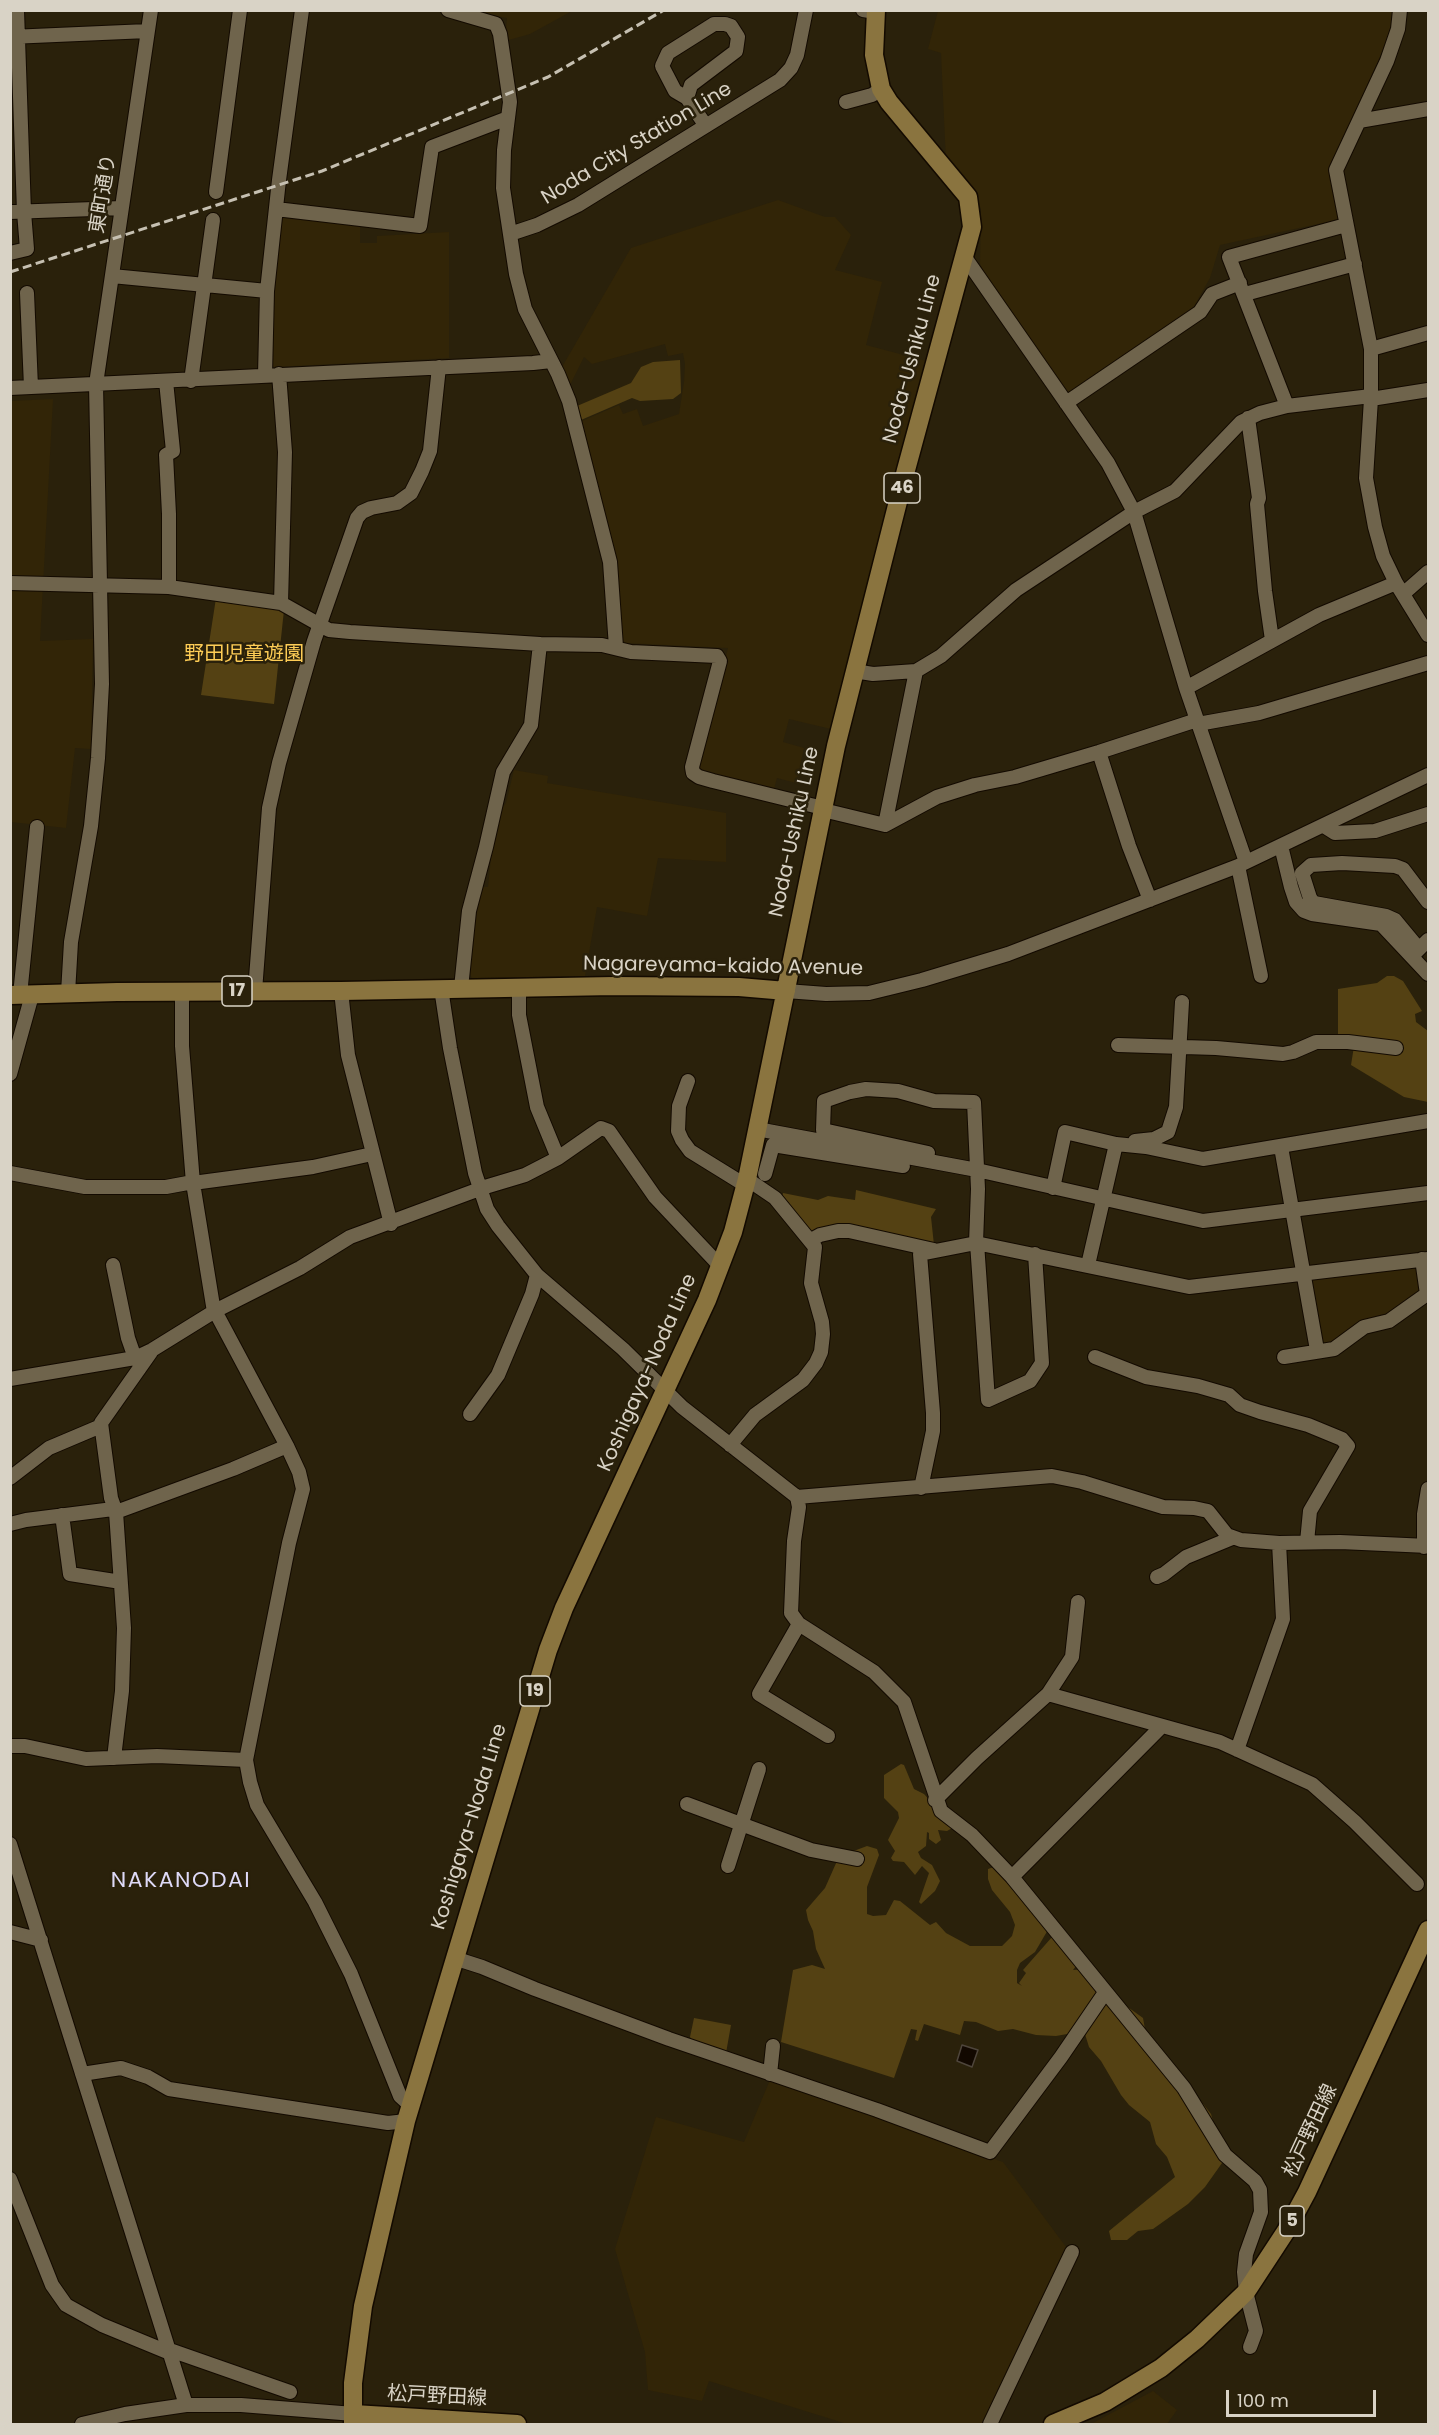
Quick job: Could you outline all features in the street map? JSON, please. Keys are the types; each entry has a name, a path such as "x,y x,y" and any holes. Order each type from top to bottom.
{"main road":[{"name":"Noda-Ushiku Line","path":"786,991 854,671 972,228 968,197 889,102 881,89 874,55 872,11"},
{"name":"Nagareyama-kaido Avenue","path":"21,995 341,991 461,987 708,987 786,991"},
{"name":"Koshigaya-Noda Line","path":"353,2419 354,2372 363,2306 408,2113 454,1958 555,1629 722,1267 746,1182 786,991"},
{"name":"松戸野田線","path":"1053,2424 1105,2402 1161,2368 1197,2339 1246,2292 1286,2231 1307,2193 1428,1930"},
{"name":"松戸野田線","path":"353,2419 517,2424"}],"street":[{"path":"10,253 27,249 17,212 14,37 17,10"},
{"name":"東町通り","path":"68,993 71,942 91,826 102,684 96,384 151,10"},
{"path":"216,192 240,10"},
{"path":"281,603 285,453 272,375 267,291 303,10"},
{"path":"448,10 496,24 500,34 510,102 504,150 503,188 519,291 525,309 569,401 610,562 616,647"},
{"name":"Noda City Station Line","path":"510,234 537,225 578,205 780,80 791,68 797,55 806,10"},
{"path":"1400,10 1398,29 1387,61 1336,170 1371,349 1371,397 1366,478 1383,556 1399,588 1428,634"},
{"path":"687,98 690,85 734,56 738,37 730,26 714,24 668,53 662,66 663,72 675,91 687,98 706,126"},
{"path":"14,37 148,31"},
{"path":"663,72 678,79 700,77"},
{"path":"846,102 872,95 881,89"},
{"path":"1359,121 1428,109"},
{"path":"276,209 420,226 432,147 508,118"},
{"path":"17,212 122,208"},
{"path":"190,381 213,220"},
{"path":"1287,406 1229,257 1346,225"},
{"path":"964,256 1108,464 1134,512 1186,688 1242,864 1261,976"},
{"path":"1066,403 1200,312 1212,294 1354,264"},
{"path":"112,276 267,291"},
{"path":"27,293 31,387"},
{"path":"1371,349 1428,333"},
{"path":"10,388 190,381 551,361"},
{"path":"255,991 269,808 282,752 314,641 357,518 362,512 397,503 411,493 422,471 430,451 439,367"},
{"path":"166,381 173,451 165,455 169,514 169,587"},
{"path":"854,671 873,674 916,671 941,656 1016,590 1134,512 1175,491 1185,483 1209,453 1248,418 1287,406 1428,390"},
{"path":"1248,418 1259,498 1257,504 1272,640"},
{"path":"1186,688 1319,615 1399,588 1428,572"},
{"path":"10,583 169,587 281,603 329,630 616,647 632,652 717,656 720,661 692,767 693,773 713,781 885,825 938,797 1197,722 1259,713 1428,663"},
{"path":"461,987 469,911 503,772 531,725 540,644"},
{"path":"885,825 916,671"},
{"path":"1099,752 1129,846 1150,900"},
{"name":"Nagareyama-kaido Avenue","path":"786,991 849,994 894,987 1008,954 1242,864 1428,776"},
{"path":"1324,826 1335,833 1375,831 1428,814"},
{"path":"10,1074 21,995 37,827"},
{"path":"1281,846 1296,902 1304,910 1312,914 1381,924 1420,948"},
{"path":"1428,902 1403,869 1395,866 1342,864 1311,866 1302,873 1310,898 1314,903 1386,916 1395,920 1420,948 1428,974"},
{"path":"519,987 519,1015 537,1107 558,1158"},
{"path":"441,988 470,1150 480,1189 498,1226 537,1275 623,1348 682,1407 797,1497 799,1507 794,1541 791,1613 799,1624 874,1672 904,1702 941,1811 972,1835 1012,1878 1104,1994 1184,2088 1225,2155 1254,2181 1260,2190 1261,2212 1246,2254 1244,2272 1246,2292 1256,2331 1250,2347"},
{"path":"341,991 348,1055 391,1224"},
{"path":"82,2074 121,2068 148,2077 169,2090 388,2123 408,2113 351,1974 315,1902 257,1805 246,1760 289,1543 306,1491 287,1446 215,1311 193,1183 182,1046 182,992"},
{"path":"1120,1145 1154,1139 1168,1132 1176,1107 1182,1002"},
{"path":"1118,1045 1222,1048 1283,1054 1316,1042 1348,1042 1396,1048"},
{"path":"688,1081 679,1106 678,1131 690,1151 775,1198 811,1240 816,1254 812,1287 822,1322 821,1352 803,1380 756,1415 730,1445"},
{"path":"977,1171 823,1130 824,1101 866,1089 898,1091 934,1101 974,1102 977,1171 977,1243 988,1400 1030,1381 1042,1362 1035,1254"},
{"path":"1053,1188 1065,1132 1120,1145 1203,1159 1428,1121"},
{"path":"10,1379 135,1358 215,1311 300,1268 350,1237 391,1224 480,1189 525,1175 558,1158 601,1128 609,1131 655,1197 722,1267"},
{"path":"757,1129 977,1171 1203,1221 1428,1193"},
{"path":"765,1174 773,1144 977,1171"},
{"path":"1088,1265 1120,1145"},
{"path":"1281,1147 1317,1350"},
{"path":"10,1173 85,1187 166,1187 313,1167 372,1154"},
{"path":"811,1240 820,1235 838,1231 935,1250"},
{"path":"921,1488 933,1431 933,1413 920,1254 977,1243 1189,1287 1425,1259 1427,1294 1389,1321 1364,1327 1334,1349 1284,1357"},
{"path":"113,1265 128,1338 135,1358"},
{"path":"470,1414 498,1375 532,1294 537,1275"},
{"path":"114,1758 124,1665 121,1582 114,1510 101,1423 152,1350"},
{"path":"1095,1357 1146,1377 1198,1386 1229,1395 1240,1404 1260,1412 1308,1425 1342,1439 1348,1446 1310,1511 1307,1542"},
{"path":"10,1478 49,1448 101,1426"},
{"path":"10,1524 62,1515 114,1510 202,1481 287,1446"},
{"path":"797,1497 1009,1479 1064,1477 1163,1507 1208,1511 1232,1538"},
{"path":"1157,1577 1164,1575 1186,1557 1232,1538 1279,1543 1426,1546 1424,1514 1428,1489"},
{"path":"62,1515 70,1574 121,1582"},
{"path":"1237,1750 1282,1619 1279,1543"},
{"path":"936,1800 977,1758 1048,1694 1074,1654 1078,1602"},
{"path":"799,1624 759,1694 828,1736"},
{"path":"1048,1694 1220,1742 1320,1789 1389,1854 1417,1884"},
{"path":"1012,1878 1161,1727"},
{"path":"10,1746 25,1746 86,1759 157,1756 246,1760"},
{"path":"728,1866 759,1769"},
{"path":"687,1804 811,1850 857,1860"},
{"path":"10,1844 186,2405"},
{"path":"10,1932 41,1940"},
{"path":"454,1958 669,2039 867,2106 990,2152 1085,2024 1104,1994"},
{"path":"770,2074 773,2046"},
{"path":"10,2179 52,2285 66,2305 102,2325 170,2352 290,2392"},
{"path":"990,2424 1072,2252"},
{"path":"82,2424 123,2419 186,2405 241,2405 353,2419"}],"shaded area":[{"path":"470,11 572,11 530,34 505,41 507,18"},
{"path":"938,11 1394,11 1392,29 1332,166 1341,219 1220,245 1210,278 1193,308 1161,337 1068,395 987,279 980,264 981,209 977,200 946,161 941,53 928,49"},
{"path":"778,200 825,217 835,217 851,235 835,270 882,282 866,345 926,361 831,729 789,719 783,742 804,748 796,783 777,778 774,789 702,771 699,767 728,648 623,641 615,557 582,421 619,405 623,414 637,409 643,426 679,414 684,382 683,353 668,356 665,344 592,364 584,357 570,385 562,367 631,248"},
{"path":"281,213 360,222 360,243 377,243 377,236 449,232 449,358 274,367 269,362 272,291"},
{"path":"53,399 40,641 93,639 91,749 75,748 66,828 11,822 10,401"},
{"path":"514,770 548,776 547,783 726,813 726,862 658,858 647,916 597,907 585,976 472,978 468,971 475,913 482,887 488,887 492,848 500,810 506,803"},
{"path":"1415,1265 1419,1268 1422,1295 1333,1345 1321,1346 1311,1277"},
{"path":"962,2045 978,2050 972,2067 957,2061"},
{"path":"770,2080 1003,2162 1066,2247 985,2424 847,2424 709,2381 702,2401 648,2390 645,2352 615,2249 656,2117 744,2142"},
{"path":"1153,2391 1177,2410 1167,2424 1091,2424"}],"green space":[{"path":"680,360 681,393 673,399 640,401 632,398 581,420 577,406 631,383 641,367 653,362"},
{"name":"野田児童遊園","path":"216,598 284,610 274,704 201,695"},
{"path":"1387,976 1394,976 1403,981 1422,1011 1415,1014 1416,1022 1428,1031 1428,1102 1404,1097 1351,1065 1355,1040 1338,1038 1338,989 1377,983"},
{"path":"856,1190 936,1209 931,1217 934,1245 810,1233 782,1198 783,1193 818,1200 828,1196 855,1200"},
{"path":"901,1764 904,1765 914,1789 924,1794 954,1827 947,1831 938,1830 941,1840 936,1844 929,1839 927,1832 926,1846 918,1852 921,1858 932,1865 940,1881 935,1891 921,1904 919,1902 929,1873 922,1866 915,1875 904,1862 893,1861 891,1858 895,1851 888,1840 899,1818 898,1812 884,1798 884,1775"},
{"path":"867,1846 877,1849 879,1855 867,1887 867,1914 886,1915 894,1900 900,1901 930,1925 936,1922 946,1933 970,1946 1002,1946 1012,1936 1015,1925 1010,1912 992,1890 988,1879 988,1869 997,1866 1049,1928 1035,1952 1020,1963 1017,1970 1017,1983 1022,1986 1019,1983 1026,1973 1023,1970 1052,1937 1076,1966 1073,1970 1089,1969 1125,2005 1143,2018 1145,2029 1211,2114 1227,2156 1205,2187 1188,2204 1153,2229 1138,2231 1127,2240 1111,2240 1109,2231 1175,2177 1167,2157 1156,2144 1150,2122 1129,2105 1121,2095 1101,2061 1089,2047 1084,2031 1056,2036 1036,2035 1013,2029 998,2031 976,2022 964,2021 960,2035 924,2024 918,2041 915,2040 917,2030 911,2029 894,2078 781,2042 793,1970 812,1965 825,1969 816,1949 806,1910 825,1888 837,1861"},
{"path":"694,2018 731,2025 726,2053 693,2042 690,2037"}],"railway":[{"path":"10,272 322,171 548,77 664,10"}],"district":[{"name":"NAKANODAI","path":"181,1881"}]}
